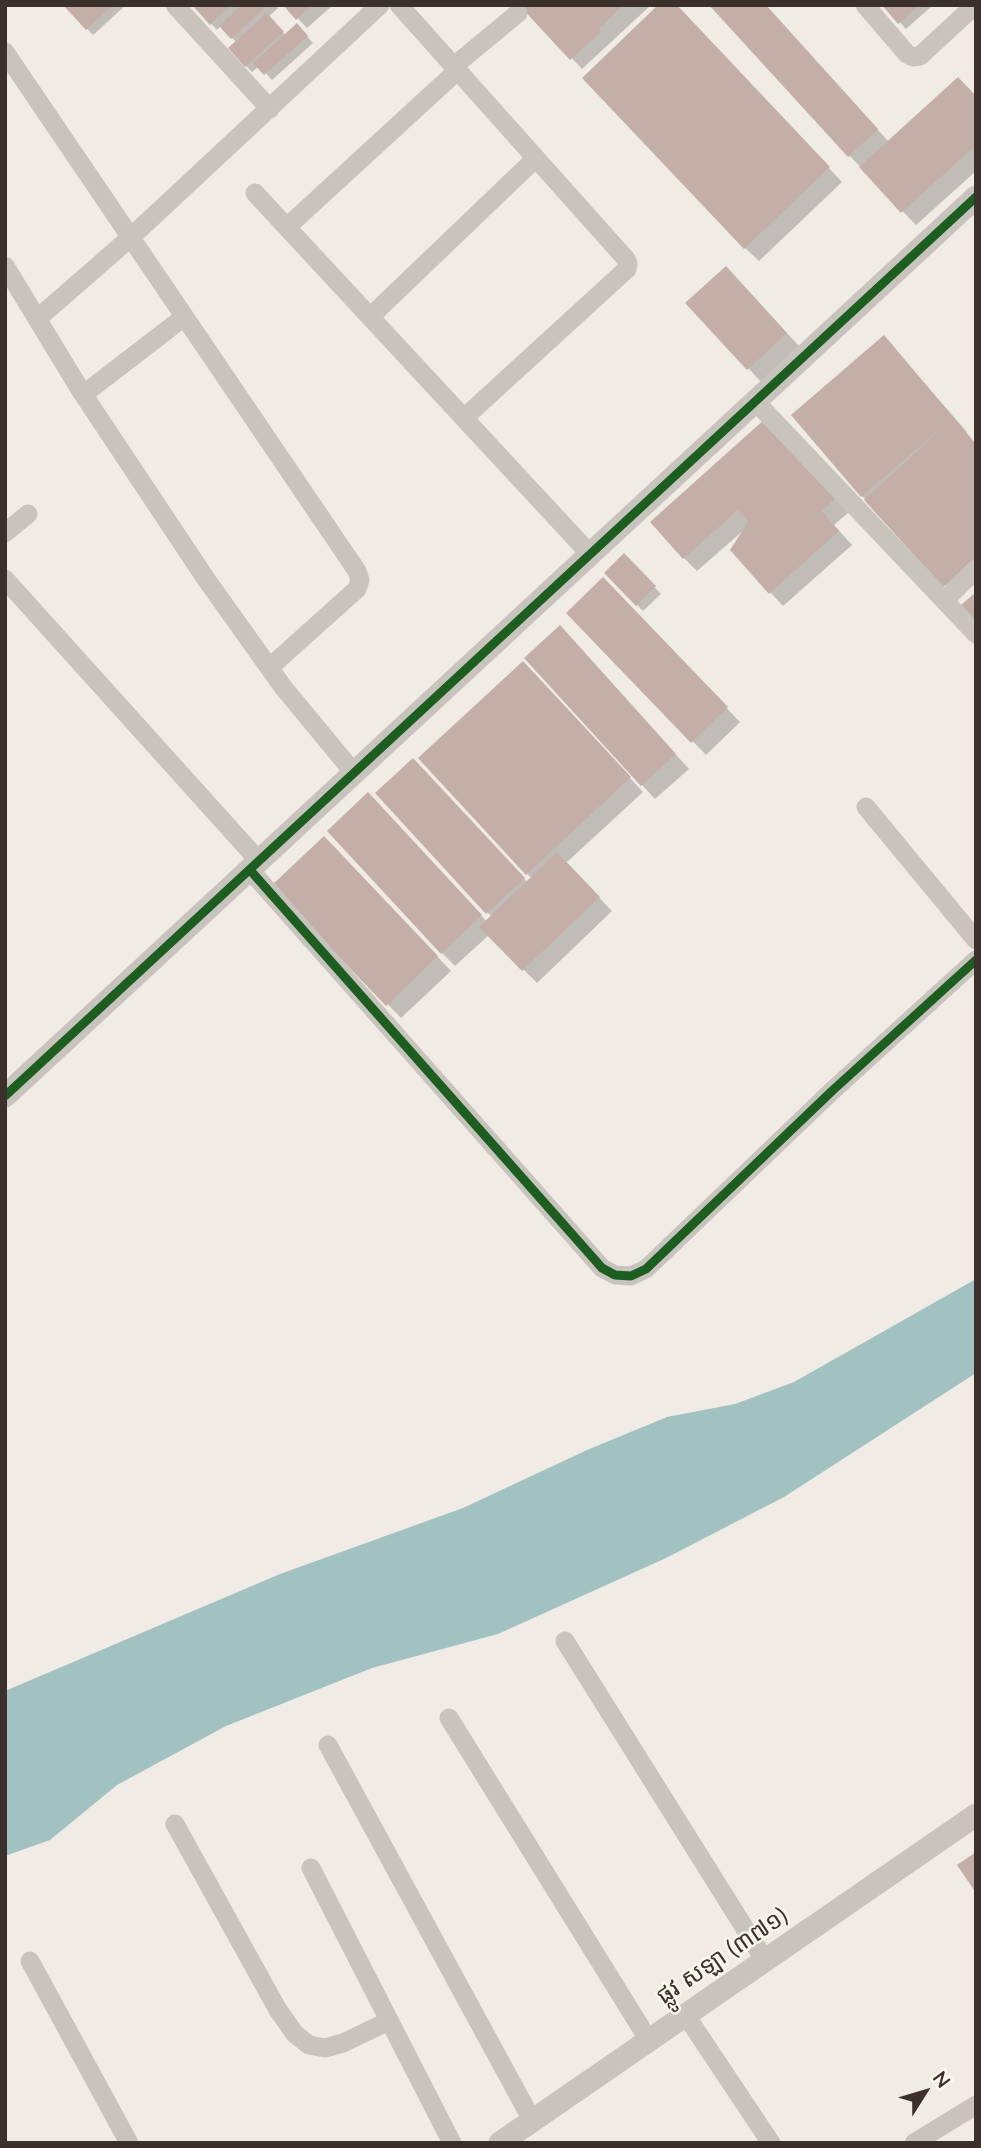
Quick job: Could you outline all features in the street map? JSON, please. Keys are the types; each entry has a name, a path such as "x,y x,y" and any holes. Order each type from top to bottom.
{"street":[{"path":"175,5 270,109"},
{"path":"37,319 130,238 380,5"},
{"path":"399,5 626,259 627,269 464,418"},
{"path":"865,5 907,54 913,57 920,56 975,5"},
{"path":"287,227 518,13"},
{"path":"5,51 357,571 360,580 357,589 269,668"},
{"path":"370,317 535,159"},
{"path":"255,193 590,554"},
{"path":"5,1096 975,200"},
{"path":"5,265 84,394 206,579 269,668 354,773"},
{"path":"84,394 184,317"},
{"path":"755,401 976,634"},
{"path":"5,533 28,514"},
{"path":"944,600 976,569"},
{"path":"5,579 602,1268 615,1275 631,1276 646,1269 832,1091 976,960"},
{"path":"866,807 976,940"},
{"path":"565,1641 764,1959"},
{"path":"449,1718 648,2039"},
{"path":"328,1745 532,2120"},
{"name":"ផ្លូវ សឡា (៣៧១)","path":"500,2143 976,1815"},
{"path":"175,1824 278,2010 295,2034 310,2045 325,2048 343,2043 389,2021"},
{"path":"311,1868 452,2143"},
{"path":"30,1961 129,2143"},
{"path":"685,2014 771,2143"},
{"path":"914,2143 974,2110"}],"water":[{"path":"976,1279 976,1373 784,1497 666,1558 498,1634 372,1668 226,1726 117,1785 50,1840 5,1856 5,1691 280,1574 463,1508 587,1450 667,1417 735,1404 794,1382"}],"building":[{"path":"63,5 113,5 86,30"},
{"path":"192,5 231,5 210,25"},
{"path":"241,5 268,5 231,39 219,26"},
{"path":"283,5 312,5 296,20"},
{"path":"519,5 623,5 599,29 602,31 570,60"},
{"path":"658,5 677,5 830,167 744,249 582,78"},
{"path":"709,5 766,5 878,129 848,157"},
{"path":"882,5 919,5 898,24"},
{"path":"267,13 284,32 245,67 228,48"},
{"path":"297,23 308,36 264,75 253,63"},
{"path":"958,77 976,96 976,145 901,213 859,167"},
{"path":"726,266 787,333 747,370 685,303"},
{"path":"884,335 976,444 976,557 943,587 864,500 944,426 861,497 791,415"},
{"path":"766,418 837,497 822,511 839,531 769,594 730,550 748,522 738,510 683,559 650,522"},
{"path":"624,553 656,586 636,606 604,573"},
{"path":"603,577 728,707 691,743 566,613"},
{"path":"976,592 976,622 961,605"},
{"path":"560,625 676,754 641,786 524,658"},
{"path":"523,661 631,777 526,875 418,758"},
{"path":"413,758 525,878 486,914 375,793"},
{"path":"368,792 482,915 441,954 327,831"},
{"path":"324,836 438,956 386,1006 271,886"},
{"path":"557,852 600,897 522,971 479,927"},
{"path":"976,1852 976,1893 957,1865"}],"cycle path":[{"path":"5,1096 976,197"},
{"path":"250,870 602,1268 615,1275 631,1276 646,1269 832,1091 976,960"}]}
